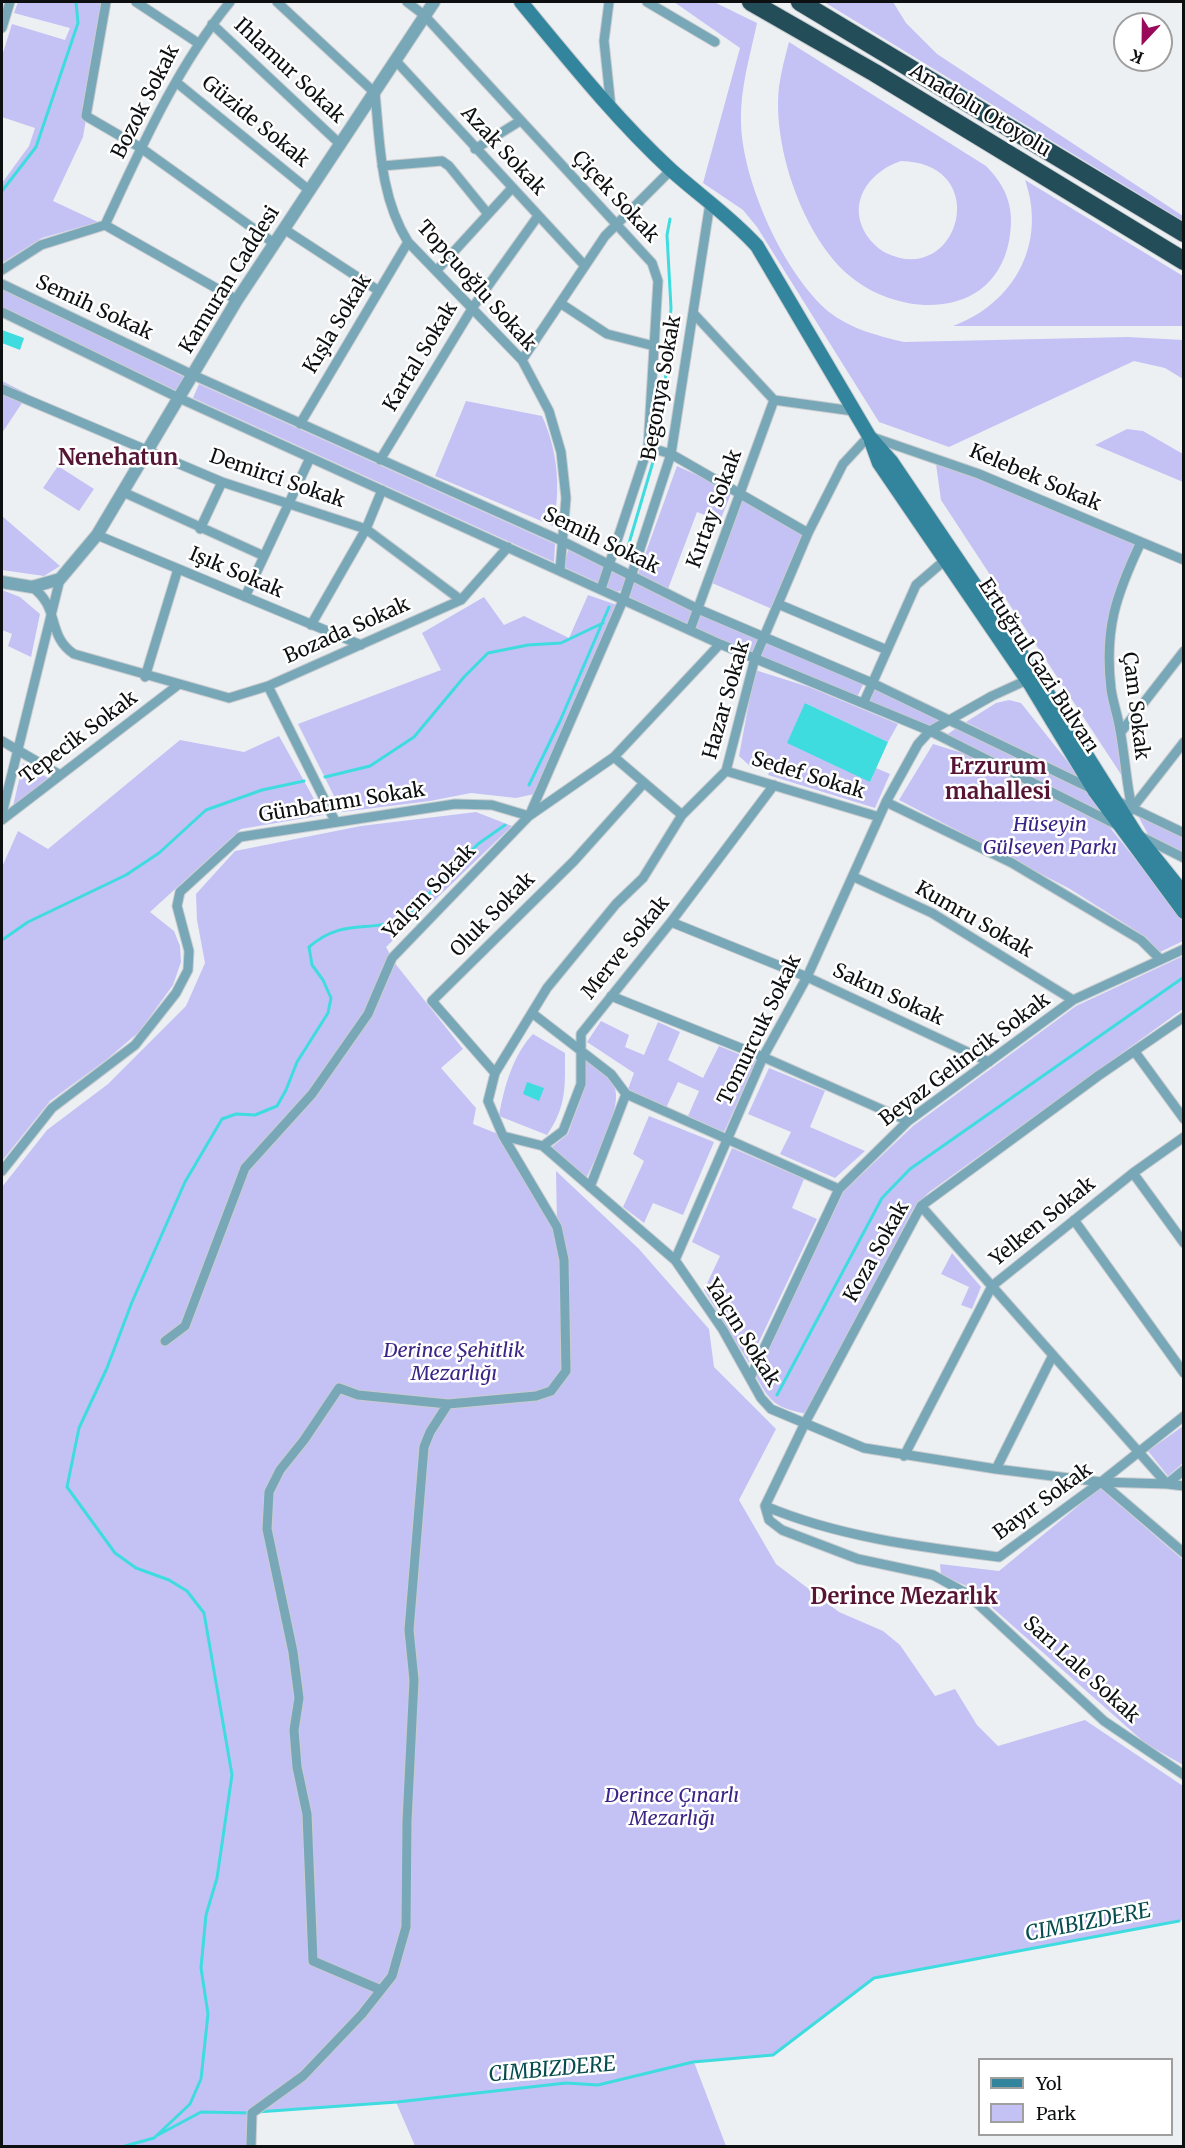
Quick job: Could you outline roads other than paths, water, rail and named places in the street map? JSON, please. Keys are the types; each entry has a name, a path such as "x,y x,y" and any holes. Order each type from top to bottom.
{"highway":[{"name":"Anadolu Otoyolu","path":"752,2 875,73 1184,261"},
{"name":"Anadolu Otoyolu","path":"800,2 884,49 1184,233"}],"main road":[{"name":"Ertuğrul Gazi Bulvarı","path":"522,2 611,110 671,170 736,222 757,246 869,436 891,460 1023,657 1184,912"},
{"name":"Ertuğrul Gazi Bulvarı","path":"869,436 879,463 1027,680 1095,790 1126,817 1136,834 1184,894"}],"street":[{"path":"2,28 10,2"},
{"path":"106,2 86,116 141,148 275,244"},
{"path":"136,2 198,43"},
{"name":"Bozok Sokak","path":"105,225 141,148 176,82 198,43 230,2"},
{"path":"277,2 375,93"},
{"name":"Çiçek Sokak","path":"407,2 424,15 652,263 658,281 648,447 601,589"},
{"name":"Kamuran Caddesi","path":"2,814 60,579 97,535 237,300 434,2"},
{"path":"609,2 604,41 611,110"},
{"path":"648,2 715,42"},
{"name":"Ihlamur Sokak","path":"212,24 341,145"},
{"name":"Azak Sokak","path":"396,60 475,149 585,266"},
{"name":"Güzide Sokak","path":"176,82 310,191"},
{"name":"Topçuoğlu Sokak","path":"375,93 382,166 394,220 408,242 522,360 549,411 561,452 566,498 560,570"},
{"path":"475,149 520,121"},
{"path":"382,166 442,161 449,166 488,214"},
{"path":"522,360 585,266 616,225 671,170"},
{"path":"437,270 512,188"},
{"name":"Begonya Sokak","path":"624,598 671,454 710,203"},
{"name":"Kartal Sokak","path":"380,460 473,307 538,216"},
{"path":"2,270 41,245 105,225 237,300"},
{"path":"284,229 379,291"},
{"name":"Kışla Sokak","path":"300,424 408,242"},
{"name":"Semih Sokak","path":"2,284 193,375 562,541 698,609 872,683 1114,800"},
{"path":"560,303 607,334 654,346"},
{"path":"2,312 179,398 624,598 720,644 864,702 1126,817 1184,833"},
{"path":"694,314 774,400 853,411"},
{"name":"Demirci Sokak","path":"2,389 222,482 366,529 461,600"},
{"name":"Kırtay Sokak","path":"690,630 774,400"},
{"name":"Hazar Sokak","path":"503,1136 488,1101 495,1073 548,988 616,904 644,878 682,815 726,771 755,658 808,532 843,464 869,436"},
{"name":"Kelebek Sokak","path":"869,436 968,470 1184,560"},
{"path":"648,447 671,454 808,532"},
{"path":"245,597 310,458"},
{"path":"200,529 222,482"},
{"path":"311,625 366,529 382,490"},
{"path":"123,492 200,529 264,556"},
{"name":"Işık Sokak","path":"97,535 361,645"},
{"name":"Çam Sokak","path":"1126,817 1126,782 1120,732 1111,690 1109,633 1120,588 1141,542"},
{"name":"Bozada Sokak","path":"32,587 48,601 57,637 63,647 74,654 229,698 268,686 461,600 508,547"},
{"path":"864,702 916,585 944,561"},
{"path":"145,676 178,569"},
{"path":"611,571 622,571 628,579 628,586 622,593 612,594 605,587 605,576 611,571"},
{"path":"2,582 32,587 60,579"},
{"path":"529,816 624,598"},
{"path":"778,604 887,650"},
{"name":"Yalçın Sokak","path":"165,1341 185,1326 245,1168 312,1094 368,1014 392,958 529,816 614,757 720,644"},
{"path":"1120,732 1184,651"},
{"path":"930,731 1027,680"},
{"name":"Tepecik Sokak","path":"2,819 178,685"},
{"path":"268,686 335,821"},
{"name":"Tomurcuk Sokak","path":"675,1260 764,1057 807,976 854,877 886,802 918,744 930,731"},
{"path":"2,741 60,775"},
{"path":"1126,817 1184,742"},
{"path":"614,757 682,815"},
{"name":"Sedef Sokak","path":"726,771 879,817"},
{"name":"Oluk Sokak","path":"495,1073 432,1000 574,861 645,783"},
{"name":"Merve Sokak","path":"543,1146 563,1131 581,1084 581,1034 671,921 774,785"},
{"name":"Sedef Sokak","path":"886,802 1012,863 1141,939 1160,959"},
{"name":"Günbatımı Sokak","path":"2,1171 52,1108 135,1045 176,993 188,970 189,951 177,906 180,892 240,837 455,804 492,805 529,816"},
{"path":"1136,834 1184,858"},
{"name":"Kumru Sokak","path":"854,877 932,913 1073,1000"},
{"name":"Sakın Sokak","path":"671,921 807,976 989,1062"},
{"name":"Beyaz Gelincik Sokak","path":"750,1378 839,1189 908,1121 1073,1000 1184,950"},
{"path":"611,996 764,1057 908,1121"},
{"path":"532,1012 610,1074 627,1094 839,1189"},
{"name":"Koza Sokak","path":"765,1506 805,1424 921,1206 1184,1017"},
{"path":"1135,1052 1184,1119"},
{"path":"590,1187 627,1094"},
{"path":"381,1990 313,1961 308,1814 297,1767 294,1730 299,1698 294,1652 267,1529 269,1492 280,1470 304,1440 339,1388 358,1395 448,1404 536,1396 551,1392 566,1371 564,1260 557,1227 503,1136"},
{"name":"Yalçın Sokak","path":"503,1136 543,1146 675,1260 723,1330 760,1398 771,1409 864,1448 904,1456 1101,1482 1167,1484"},
{"name":"Yelken Sokak","path":"904,1456 992,1286 1133,1173 1184,1137"},
{"path":"1133,1173 1184,1243"},
{"path":"921,1206 1167,1484 1184,1486"},
{"path":"1074,1220 1184,1373"},
{"path":"996,1469 1053,1355"},
{"path":"251,2146 252,2113 303,2076 381,1990 392,1976 406,1927 406,1821 410,1787 414,1680 408,1630 424,1447 430,1432 448,1404"},
{"name":"Bayır Sokak","path":"765,1506 790,1517 843,1531 999,1557 1101,1482 1184,1416"},
{"path":"1167,1484 1184,1470"},
{"path":"1101,1482 1184,1553"},
{"name":"Sarı Lale Sokak","path":"765,1506 770,1520 782,1530 858,1559 933,1575 966,1593 1104,1721 1184,1775"}],"waterway":[{"path":"2,191 36,147 78,23 76,2"},
{"path":"661,434 671,308 667,235 670,219"},
{"path":"627,550 655,455"},
{"path":"529,785 560,721 609,607"},
{"path":"325,777 370,766 414,737 464,677 488,653 528,645 561,643 603,623"},
{"path":"2,940 28,922 126,875 159,853 206,810 262,790 304,781"},
{"path":"125,2146 154,2138 190,2104 201,2079 208,2014 201,1968 206,1915 217,1878 232,1775 204,1613 187,1591 169,1580 136,1568 115,1553 67,1487 79,1428 107,1368 132,1302 185,1182 222,1119 236,1114 255,1115 277,1106 297,1062 328,1013 331,998 323,980 312,965 309,947 334,932 392,923 405,918 478,844 505,825"},
{"path":"777,1395 882,1198 910,1169 1184,977"},
{"name":"CIMBIZDERE","path":"257,2112 397,2102 566,2083 598,2085 693,2062 773,2055 874,1978 1179,1921"},
{"name":"CIMBIZDERE","path":"158,2135 201,2112 251,2113"}],"district":[{"name":"Nenehatun","path":"118,459"},
{"name":"Erzurum mahallesi","path":"998,780"},
{"name":"Derince Mezarlık","path":"904,1598"}],"park label":[{"name":"Hüseyin Gülseven Parkı","path":"1050,836"},
{"name":"Derince Şehitlik Mezarlığı","path":"454,1362"},
{"name":"Derince Çınarlı Mezarlığı","path":"672,1808"}]}
